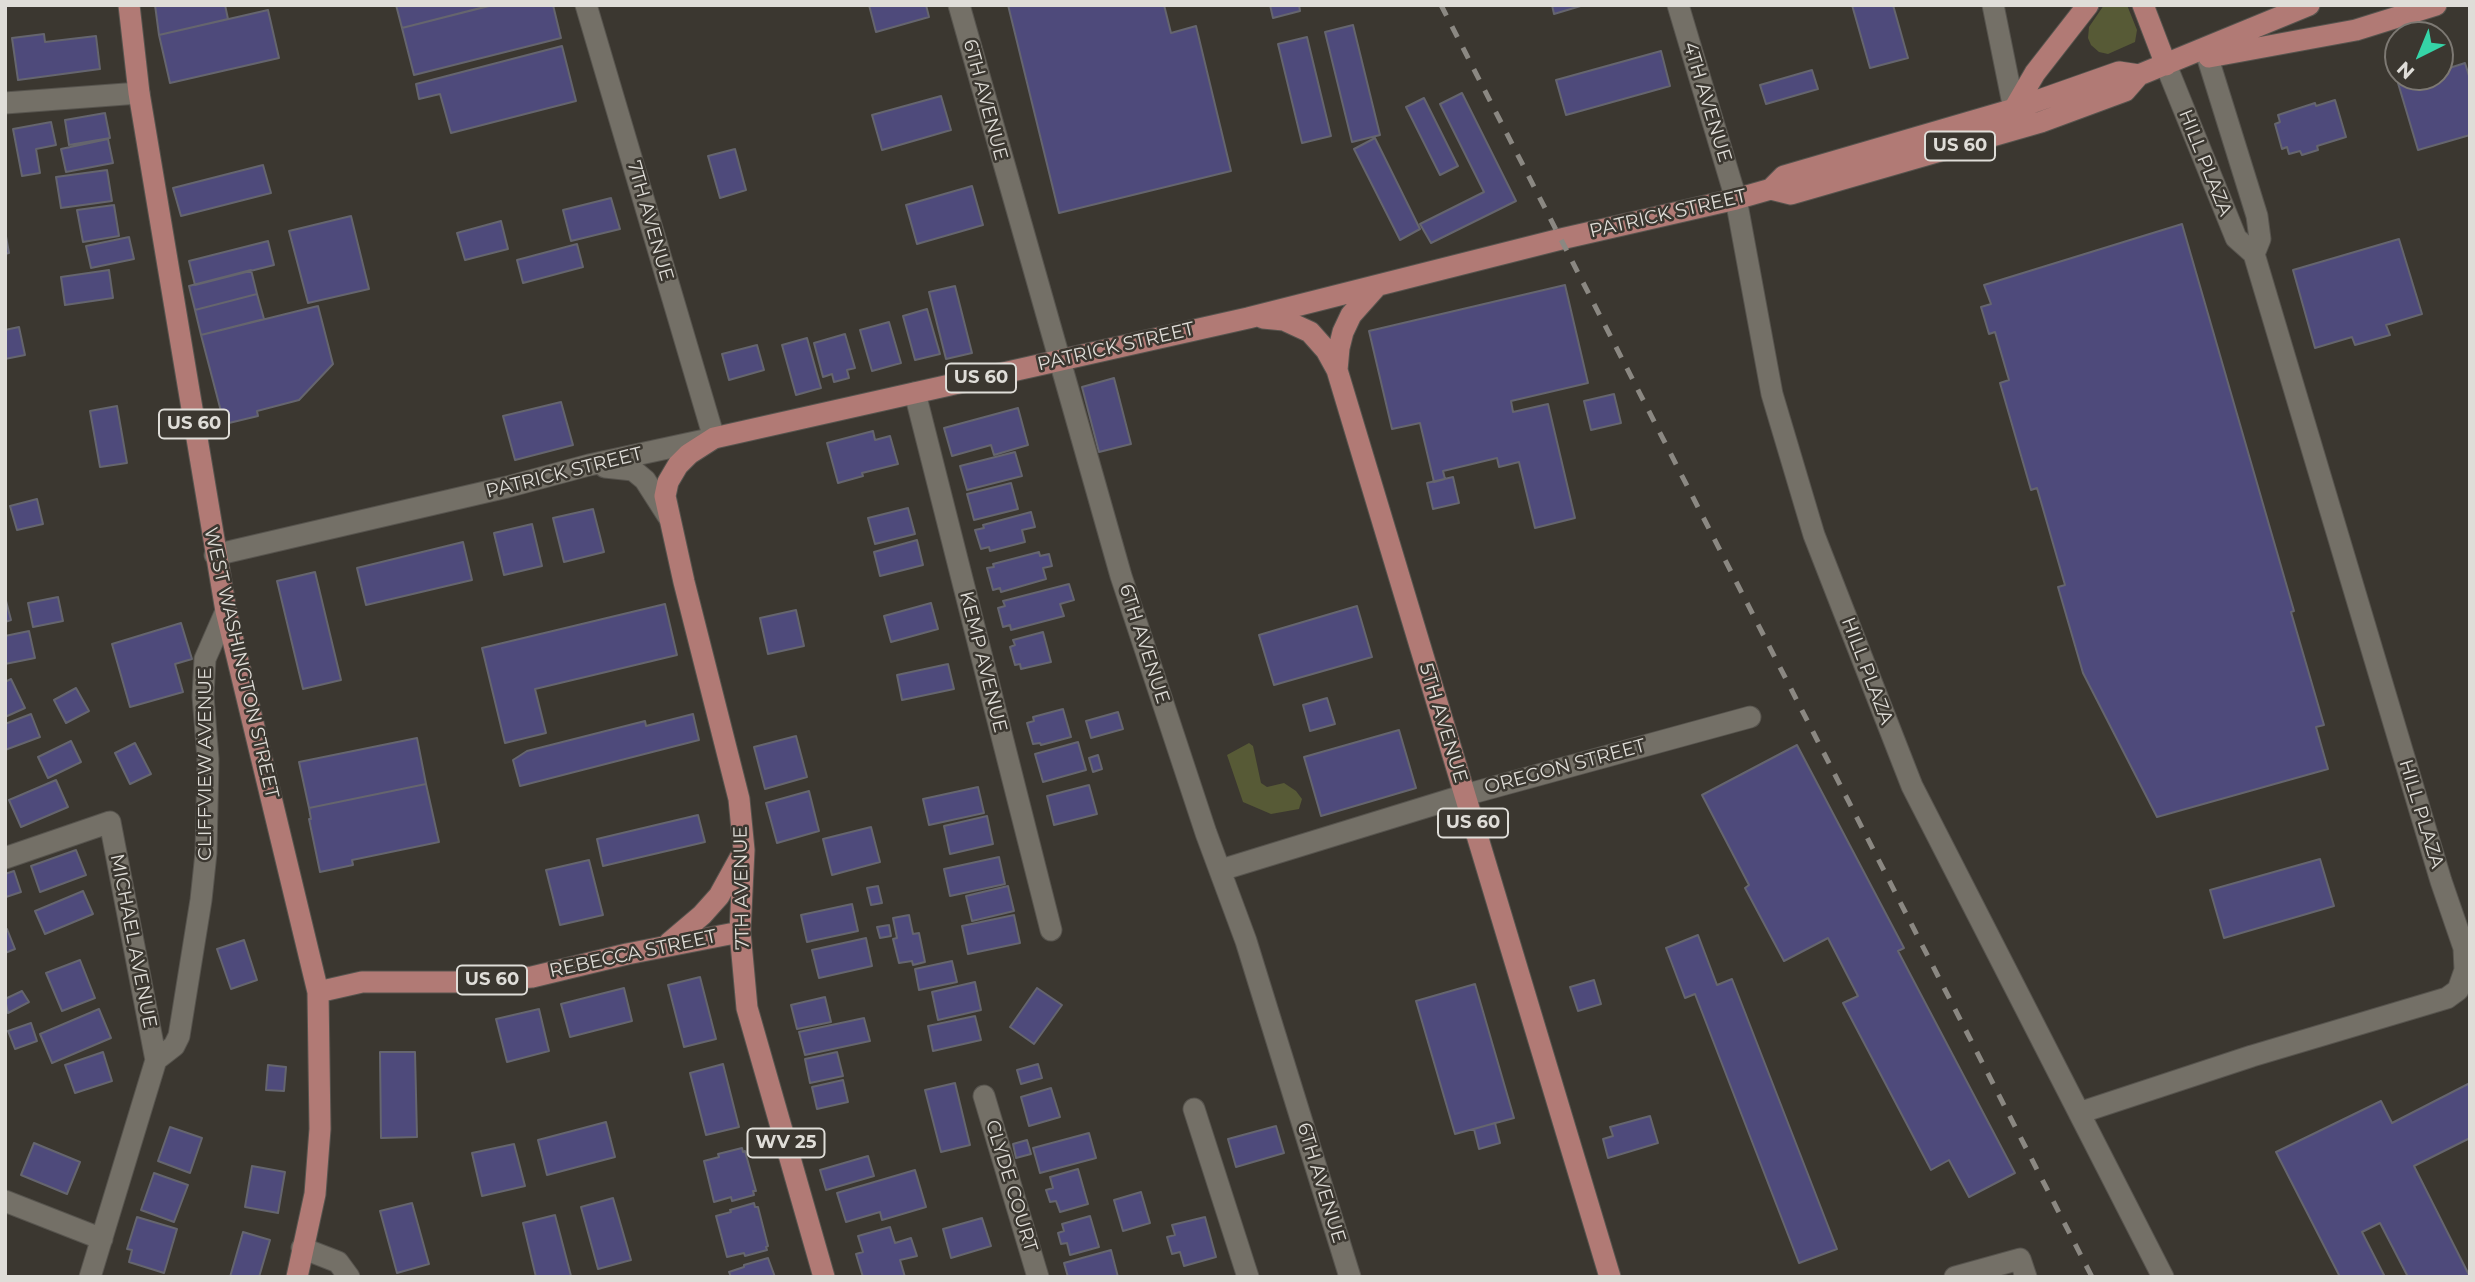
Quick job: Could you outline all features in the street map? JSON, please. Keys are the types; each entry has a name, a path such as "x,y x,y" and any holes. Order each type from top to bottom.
{"main road":[{"name":"WEST WASHINGTON STREET","path":"129,5 139,93 215,555 226,611 318,992 320,1129 315,1194 297,1277"},
{"path":"2014,109 2035,73 2088,5"},
{"path":"2143,5 2166,65"},
{"path":"2206,53 2309,5"},
{"path":"2206,53 2356,30 2436,5"},
{"name":"PATRICK STREET","path":"714,438 1248,318 1736,199 1771,189 1784,176 2014,109 2119,72 2139,75 2206,53"},
{"name":"PATRICK STREET","path":"1771,189 1790,194 2042,122 2125,92 2139,75"},
{"name":"US 60","path":"1337,370 1343,332 1351,315 1376,287"},
{"path":"1248,318 1284,320 1310,331 1320,341 1337,370"},
{"name":"5TH AVENUE","path":"1337,370 1609,1277"},
{"name":"US 60","path":"668,516 665,496 668,482 678,465 689,454 714,438"},
{"name":"7TH AVENUE","path":"668,516 739,799 744,850 740,932 747,1008 824,1277"},
{"name":"US 60","path":"664,947 702,915 719,896 744,850"},
{"name":"REBECCA STREET","path":"318,992 362,982 468,982 532,976 740,932"}],"street":[{"name":"7TH AVENUE","path":"586,5 714,438"},
{"name":"6TH AVENUE","path":"959,5 1136,622 1206,833 1246,941 1350,1277"},
{"name":"4TH AVENUE","path":"1678,5 1736,199"},
{"path":"1993,5 2014,109"},
{"name":"HILL PLAZA","path":"2206,53 2257,216 2260,239 2254,254"},
{"name":"HILL PLAZA","path":"2079,1113 2252,1056 2447,998 2458,990 2465,970 2465,948 2441,881 2254,254 2236,238 2166,65"},
{"path":"5,103 139,93"},
{"name":"HILL PLAZA","path":"1736,199 1772,394 1814,536 1912,786 2163,1277"},
{"name":"KEMP AVENUE","path":"915,393 1051,930"},
{"name":"PATRICK STREET","path":"215,555 507,487 589,465 714,438"},
{"name":"7TH AVENUE","path":"589,465 633,470 645,480 668,516"},
{"name":"CLIFFVIEW AVENUE","path":"90,1277 156,1060 174,1046 179,1036 201,900 208,816 208,759 203,696 205,659 226,611"},
{"name":"OREGON STREET","path":"1221,870 1465,794 1750,717"},
{"name":"MICHAEL AVENUE","path":"5,858 110,822 156,1060"},
{"name":"CLYDE COURT","path":"984,1096 1038,1277"},
{"path":"1194,1109 1248,1277"},
{"path":"5,1201 102,1239"},
{"path":"302,1248 338,1262 349,1277"},
{"path":"1955,1277 2023,1268"}],"green space":[{"path":"2104,5 2127,5 2137,30 2135,42 2108,54 2099,52 2088,38 2089,27"},
{"path":"1249,743 1253,746 1261,783 1267,787 1284,783 1296,791 1302,799 1299,809 1271,814 1243,802 1227,755"}],"building":[{"path":"155,5 225,5 228,19 159,35"},
{"path":"396,5 492,5 402,28"},
{"path":"493,5 553,5 561,38 414,75 402,28"},
{"path":"869,5 926,5 929,17 876,32"},
{"path":"1008,5 1164,5 1171,33 1196,26 1231,171 1059,213"},
{"path":"1270,5 1299,5 1300,11 1273,18"},
{"path":"1552,5 1584,5 1554,14"},
{"path":"1852,5 1893,5 1908,58 1870,68"},
{"path":"268,10 279,58 170,83 159,35"},
{"path":"1353,25 1380,135 1352,142 1325,32"},
{"path":"44,34 45,42 96,36 100,69 18,80 12,38"},
{"path":"1307,37 1331,136 1302,143 1278,44"},
{"path":"562,46 576,101 451,133 440,94 419,99 416,84"},
{"path":"1661,51 1670,86 1566,115 1556,80"},
{"path":"2465,63 2470,79 2470,135 2418,150 2400,91 2454,91 2454,67"},
{"path":"1812,70 1818,89 1766,104 1760,85"},
{"path":"1462,93 1516,201 1431,243 1420,224 1484,192 1440,104"},
{"path":"941,96 951,130 882,150 872,115"},
{"path":"1424,98 1458,166 1440,175 1406,107"},
{"path":"2335,100 2346,137 2317,146 2318,150 2302,155 2300,151 2289,154 2287,147 2282,149 2275,124 2280,122 2278,115 2315,103 2316,106"},
{"path":"105,113 110,138 69,145 65,120"},
{"path":"51,122 56,145 36,149 40,173 22,176 13,129"},
{"path":"1375,138 1420,229 1400,240 1354,149"},
{"path":"108,139 113,163 66,172 61,149"},
{"path":"735,149 746,190 720,198 708,156"},
{"path":"263,165 271,193 181,216 173,188"},
{"path":"107,170 112,201 61,208 56,177"},
{"path":"972,186 983,225 917,244 906,205"},
{"path":"611,198 620,229 571,241 563,210"},
{"path":"114,205 119,236 83,242 77,210"},
{"path":"351,216 369,289 308,303 289,231"},
{"path":"501,221 508,249 465,260 457,233"},
{"path":"2182,224 2294,611 2291,612 2324,725 2316,727 2328,769 2157,817 2083,673 2058,587 2065,585 2037,488 2031,490 2000,383 2009,380 1995,332 1989,334 1981,307 1991,304 1984,285"},
{"path":"5,231 9,253 5,254"},
{"path":"129,237 134,259 91,268 86,246"},
{"path":"2399,239 2422,314 2386,325 2390,335 2355,345 2352,337 2315,348 2293,270"},
{"path":"268,241 274,265 195,285 189,261"},
{"path":"577,244 583,267 523,283 517,260"},
{"path":"109,270 113,298 65,305 61,277"},
{"path":"251,270 257,294 195,310 189,286"},
{"path":"1565,285 1588,383 1511,401 1513,412 1548,404 1575,518 1535,528 1519,462 1499,467 1497,458 1443,471 1445,479 1434,482 1420,423 1392,429 1369,331"},
{"path":"955,286 972,353 946,359 929,292"},
{"path":"257,294 264,319 201,335 195,310"},
{"path":"318,306 333,364 299,400 257,411 258,416 229,423 228,418 223,419 201,335"},
{"path":"927,309 940,354 915,360 903,316"},
{"path":"889,322 901,363 872,371 860,330"},
{"path":"19,327 25,355 5,359 5,330"},
{"path":"845,334 855,368 847,370 849,378 834,382 832,374 823,377 814,343"},
{"path":"807,338 821,388 796,395 782,345"},
{"path":"757,345 764,370 729,380 722,354"},
{"path":"1114,378 1131,444 1099,452 1082,387"},
{"path":"1614,394 1621,423 1591,430 1584,401"},
{"path":"561,402 573,445 515,460 503,416"},
{"path":"117,406 127,463 100,467 90,411"},
{"path":"1018,408 1028,445 994,455 991,445 952,456 944,428"},
{"path":"873,431 875,440 890,436 898,464 862,473 863,476 838,483 827,443"},
{"path":"1015,452 1022,476 967,490 960,466"},
{"path":"1453,477 1459,503 1433,509 1427,483"},
{"path":"1011,483 1018,509 974,520 967,494"},
{"path":"37,499 43,524 17,530 10,506"},
{"path":"908,508 915,534 875,544 868,518"},
{"path":"593,509 604,552 564,562 553,518"},
{"path":"1031,512 1035,527 1022,530 1025,542 990,551 989,547 981,549 975,530 984,528 983,525"},
{"path":"532,524 542,566 504,575 494,533"},
{"path":"917,540 923,565 880,576 874,552"},
{"path":"463,542 472,580 366,605 357,568"},
{"path":"1039,552 1040,556 1049,554 1052,566 1043,568 1046,579 1001,592 1000,588 993,590 987,568"},
{"path":"315,572 341,680 303,689 277,581"},
{"path":"1069,584 1074,600 1060,604 1064,616 1011,630 1010,625 1003,627 998,608 1005,606 1003,601"},
{"path":"5,597 11,620 5,622"},
{"path":"58,597 63,621 33,627 28,603"},
{"path":"931,603 938,629 891,642 884,616"},
{"path":"665,604 677,655 535,689 546,733 505,743 482,648"},
{"path":"1357,606 1372,657 1274,685 1259,635"},
{"path":"796,610 804,646 768,654 760,618"},
{"path":"181,623 192,659 175,664 183,692 130,707 112,644"},
{"path":"29,631 35,658 5,664 5,636"},
{"path":"1043,632 1051,662 1021,669 1020,664 1015,665 1010,647 1015,645 1013,640"},
{"path":"948,664 954,689 902,700 897,675"},
{"path":"11,679 25,708 5,717 5,682"},
{"path":"76,688 89,711 66,723 54,700"},
{"path":"1327,698 1335,724 1310,731 1303,705"},
{"path":"1063,709 1071,737 1041,745 1033,744 1027,723 1034,721 1033,717"},
{"path":"1118,712 1123,729 1091,738 1086,721"},
{"path":"31,714 40,737 5,750 5,724"},
{"path":"693,714 699,740 520,786 513,760 527,751 645,721 646,726"},
{"path":"1399,730 1416,788 1321,816 1304,757"},
{"path":"796,736 807,777 765,789 754,747"},
{"path":"417,738 426,784 309,808 299,762"},
{"path":"71,741 81,762 48,778 38,757"},
{"path":"1078,742 1086,770 1043,782 1035,754"},
{"path":"135,743 151,774 130,784 115,753"},
{"path":"1797,745 1904,948 1898,951 2015,1173 1969,1197 1949,1160 1931,1170 1843,1003 1858,996 1828,938 1784,961 1745,888 1749,885 1702,795"},
{"path":"1098,755 1102,769 1093,772 1089,758"},
{"path":"56,780 68,807 21,827 9,800"},
{"path":"426,784 439,842 352,860 353,865 320,872 309,808"},
{"path":"1089,785 1097,814 1054,825 1047,796"},
{"path":"978,787 984,813 929,825 923,799"},
{"path":"809,791 819,831 777,843 766,803"},
{"path":"698,815 705,842 603,866 597,839"},
{"path":"987,816 993,844 950,854 944,826"},
{"path":"871,827 880,862 832,875 823,839"},
{"path":"76,850 86,875 40,892 31,866"},
{"path":"999,857 1005,884 950,896 944,869"},
{"path":"2320,859 2334,906 2224,938 2210,890"},
{"path":"589,860 603,915 560,925 546,870"},
{"path":"14,871 21,892 6,897 5,874"},
{"path":"878,886 882,903 871,905 867,888"},
{"path":"1008,886 1014,911 972,921 966,896"},
{"path":"83,891 93,914 45,934 35,911"},
{"path":"852,904 858,931 807,942 801,915"},
{"path":"909,915 913,934 919,933 925,962 913,965 912,961 899,963 893,939 897,938 893,918"},
{"path":"1014,915 1020,943 968,954 962,926"},
{"path":"889,925 891,936 880,938 877,927"},
{"path":"7,929 15,949 5,953 5,930"},
{"path":"1698,935 1717,985 1732,979 1837,1249 1799,1263 1695,994 1685,998 1666,948"},
{"path":"866,938 872,966 819,978 812,950"},
{"path":"244,940 257,980 231,989 217,949"},
{"path":"80,960 95,998 62,1011 46,973"},
{"path":"952,961 957,982 919,990 915,969"},
{"path":"700,977 716,1039 684,1047 668,985"},
{"path":"1594,980 1601,1004 1578,1011 1570,987"},
{"path":"975,982 981,1010 938,1020 932,992"},
{"path":"1475,984 1514,1118 1455,1134 1416,1001"},
{"path":"624,988 632,1021 570,1037 561,1004"},
{"path":"1037,988 1062,1005 1034,1044 1010,1027"},
{"path":"22,991 29,1002 8,1013 5,999"},
{"path":"825,997 831,1022 797,1029 791,1005"},
{"path":"99,1009 111,1038 52,1063 40,1034"},
{"path":"539,1009 549,1051 507,1062 496,1019"},
{"path":"975,1016 981,1040 933,1051 928,1026"},
{"path":"864,1018 870,1041 805,1055 799,1032"},
{"path":"31,1023 37,1041 15,1049 8,1031"},
{"path":"103,1052 112,1081 75,1093 65,1065"},
{"path":"380,1052 415,1052 417,1137 381,1138"},
{"path":"837,1052 843,1076 810,1083 805,1059"},
{"path":"723,1064 739,1127 706,1135 690,1073"},
{"path":"1038,1064 1042,1078 1021,1084 1017,1070"},
{"path":"268,1065 286,1067 284,1091 266,1090"},
{"path":"843,1080 848,1102 817,1109 812,1087"},
{"path":"955,1083 970,1145 941,1152 925,1090"},
{"path":"2470,1083 2470,1138 2414,1166 2470,1277 2408,1277 2380,1223 2362,1232 2385,1277 2340,1277 2276,1152 2381,1101 2392,1123"},
{"path":"1051,1088 1060,1117 1029,1126 1021,1097"},
{"path":"1650,1116 1658,1143 1608,1158 1603,1139 1613,1136 1610,1127"},
{"path":"606,1122 615,1157 547,1175 538,1140"},
{"path":"1495,1123 1500,1143 1479,1149 1474,1129"},
{"path":"1276,1126 1284,1153 1236,1167 1228,1139"},
{"path":"170,1127 202,1138 190,1173 158,1161"},
{"path":"1089,1133 1096,1158 1040,1173 1033,1148"},
{"path":"1027,1140 1031,1154 1016,1158 1013,1144"},
{"path":"34,1143 80,1162 67,1194 21,1175"},
{"path":"514,1144 525,1186 482,1196 472,1153"},
{"path":"742,1148 756,1191 753,1191 754,1195 732,1201 731,1197 714,1202 704,1161"},
{"path":"868,1156 874,1176 826,1190 820,1170"},
{"path":"252,1166 285,1172 278,1213 245,1207"},
{"path":"1078,1169 1088,1204 1060,1212 1056,1201 1050,1202 1046,1190 1053,1188 1050,1177"},
{"path":"915,1170 926,1207 882,1220 880,1212 846,1222 837,1193"},
{"path":"154,1173 188,1185 174,1222 141,1210"},
{"path":"1141,1192 1150,1223 1123,1231 1114,1200"},
{"path":"613,1198 631,1260 598,1269 581,1207"},
{"path":"412,1203 429,1264 397,1273 380,1211"},
{"path":"754,1203 755,1207 758,1207 767,1250 745,1256 744,1253 727,1257 716,1216"},
{"path":"555,1215 571,1276 536,1277 523,1223"},
{"path":"1090,1216 1099,1247 1070,1255 1067,1243 1061,1244 1058,1233 1064,1231 1062,1224"},
{"path":"137,1217 177,1229 164,1273 129,1262 132,1250 127,1249"},
{"path":"1205,1217 1216,1257 1184,1266 1180,1252 1172,1254 1167,1237 1175,1235 1172,1225"},
{"path":"982,1218 991,1246 951,1258 943,1229"},
{"path":"890,1227 895,1243 911,1238 917,1256 900,1260 905,1277 863,1277 856,1254 863,1252 858,1236"},
{"path":"243,1232 270,1240 259,1277 230,1277"},
{"path":"1111,1250 1118,1277 1068,1277 1064,1263"},
{"path":"768,1258 775,1277 731,1277 729,1272"}],"railway":[{"path":"1441,5 2092,1277"}]}
